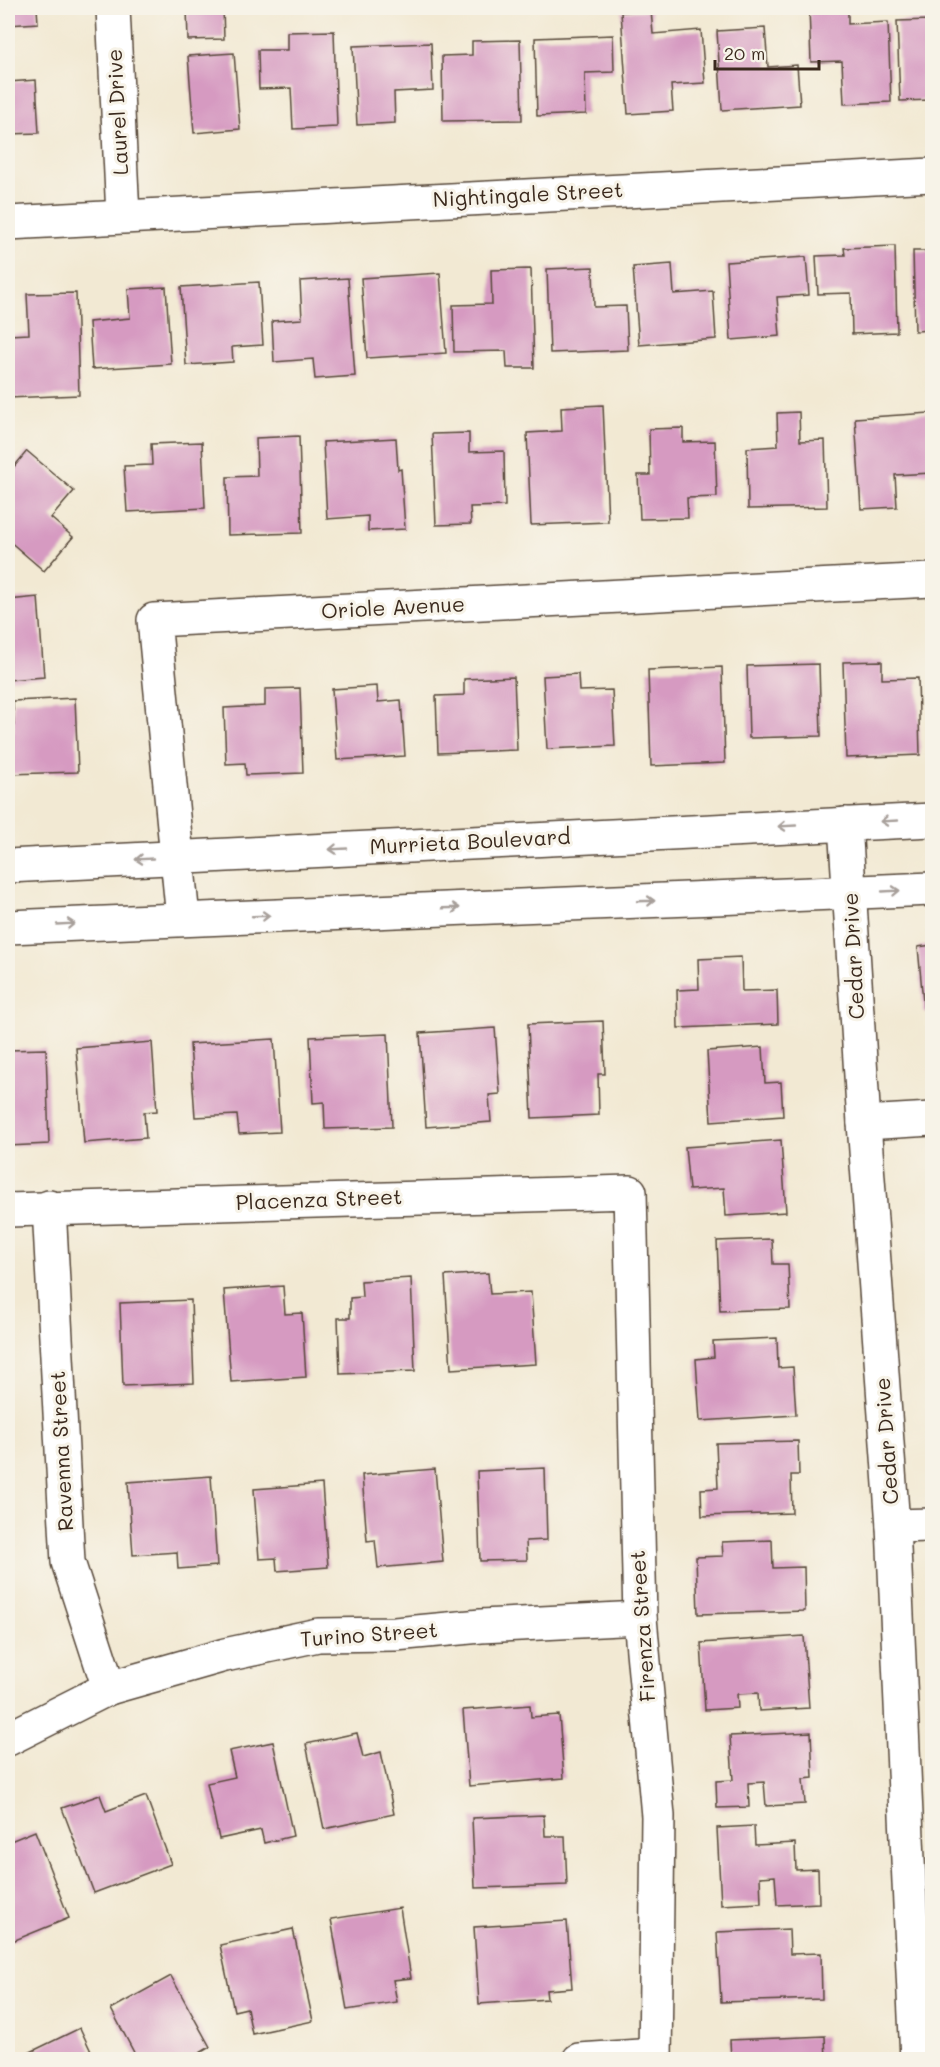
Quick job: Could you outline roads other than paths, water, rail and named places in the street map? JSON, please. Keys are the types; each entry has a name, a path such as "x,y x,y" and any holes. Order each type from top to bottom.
{"street":[{"name":"Laurel Drive","path":"113,8 123,216"},
{"name":"Nightingale Street","path":"8,223 933,175"},
{"name":"Oriole Avenue","path":"183,919 154,620 933,580"},
{"name":"Murrieta Boulevard","path":"8,866 933,820"},
{"name":"Cedar Drive","path":"845,824 893,1526 917,2060"},
{"path":"8,927 933,889"},
{"path":"864,1123 933,1119"},
{"name":"Placenza Street","path":"8,1210 630,1192"},
{"name":"Firenza Street","path":"630,1192 640,1618 658,1816 655,2057"},
{"name":"Ravenna Street","path":"49,1208 68,1562 109,1688"},
{"path":"893,1526 933,1525"},
{"name":"Turino Street","path":"8,1739 109,1688 225,1655 318,1635 395,1635 481,1626 640,1618"},
{"path":"579,2060 655,2057"}]}
